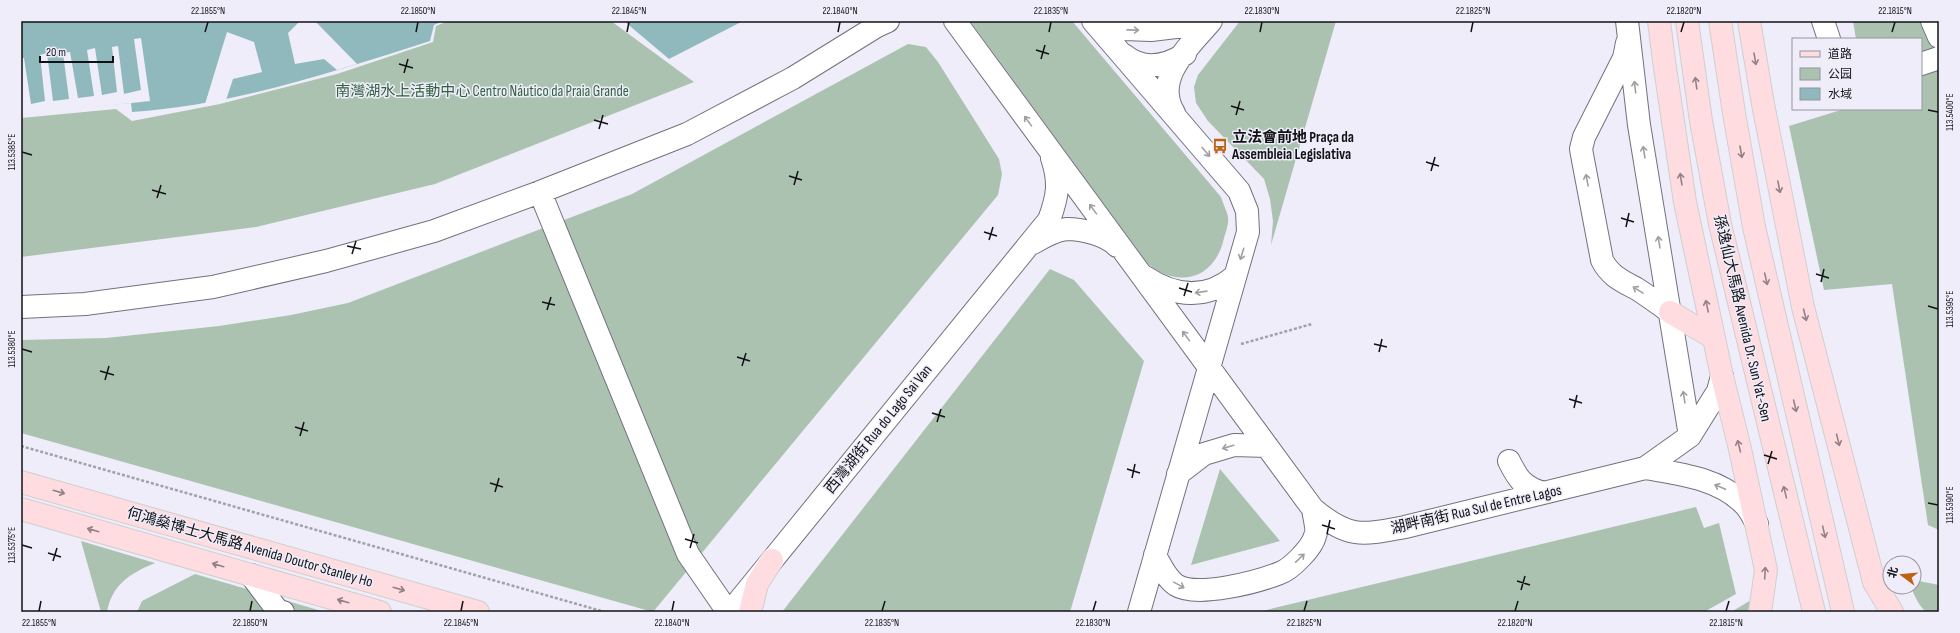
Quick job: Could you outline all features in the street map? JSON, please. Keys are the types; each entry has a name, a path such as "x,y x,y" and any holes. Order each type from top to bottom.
{"main road":[{"path":"1659,21 1685,202 1722,376 1757,524 1766,570 1760,612"},
{"name":"孫逸仙大馬路 Avenida Dr. Sun Yat-Sen","path":"1687,21 1701,121 1720,224 1814,612"},
{"name":"孫逸仙大馬路 Avenida Dr. Sun Yat-Sen","path":"1720,21 1754,227 1842,612"},
{"path":"1749,21 1764,112 1803,307 1874,582 1892,612"},
{"path":"1670,312 1714,338"},
{"name":"何鴻燊博士大馬路 Avenida Doutor Stanley Ho","path":"21,482 478,612"},
{"name":"何鴻燊博士大馬路 Avenida Doutor Stanley Ho","path":"21,509 371,611"},
{"path":"750,612 757,584 772,560"}],"street":[{"path":"945,21 960,28 1135,267 1211,360"},
{"path":"1094,21 1124,30 1151,30 1210,22"},
{"path":"1094,21 1239,190 1247,211 1248,232 1139,612"},
{"path":"1823,21 1829,38"},
{"path":"1932,21 1939,37"},
{"path":"1181,123 1172,110 1168,96 1168,81 1173,67 1210,22"},
{"path":"24,306 85,304 213,287 326,261 434,231 540,192 687,134 793,78 883,23"},
{"path":"1628,27 1624,58 1584,137 1582,149 1583,160 1602,260 1606,270 1615,278 1638,290 1670,312"},
{"path":"1628,27 1639,125 1690,436"},
{"path":"1117,49 1129,59 1146,65 1158,65 1172,62 1184,54"},
{"path":"1922,64 1939,58"},
{"name":"西灣湖街 Rua do Lago Sai Van","path":"729,612 1049,220 1057,198 1058,175 1051,153"},
{"path":"540,192 688,554 729,612"},
{"name":"西灣湖街 Rua do Lago Sai Van","path":"1026,247 1047,235 1070,230 1093,233 1114,243 1135,267"},
{"path":"1135,267 1160,287 1182,294 1205,292 1226,284 1235,276"},
{"name":"湖畔南街 Rua Sul de Entre Lagos","path":"1211,360 1267,446 1313,509 1328,522 1347,532 1370,533 1405,527 1645,468 1690,436 1707,412 1718,391 1722,376"},
{"path":"1178,474 1204,454 1234,444 1267,446"},
{"path":"1496,505 1509,477 1509,461 1521,482 1530,489 1543,493"},
{"name":"湖畔南街 Rua Sul de Entre Lagos","path":"1645,468 1704,480 1728,491 1744,504 1757,524"},
{"name":"湖畔南街 Rua Sul de Entre Lagos","path":"1155,555 1164,573 1176,585 1190,590 1211,590 1281,573 1302,556 1316,536 1313,509"},
{"path":"251,575 278,611 283,612"}],"path":[{"path":"1211,360 1312,324"},
{"path":"21,446 605,612"}],"green space":[{"name":"南灣湖水上活動中心 Centro Náutico da Praia Grande","path":"448,21 611,21 694,82 435,184 256,227 21,257 21,118 116,109 132,121 220,104 337,74 433,42 436,26"},
{"name":"立法會前地 Praça da Assembleia Legislativa","path":"970,21 1072,21 1221,197 1228,222 1219,252 1213,263 1204,271 1194,276 1183,278 1160,272 1148,264"},
{"path":"1240,21 1336,21 1271,245 1273,221 1270,199 1264,179 1208,121 1196,103 1194,87 1198,75"},
{"path":"1853,21 1939,21 1939,530 1928,525 1892,284 1824,290 1789,126 1841,110 1922,110 1922,38 1856,38"},
{"path":"908,44 926,47 938,62 999,159 1002,174 998,195 653,612 21,433 21,340 106,338 219,326 291,315 348,303 632,194"},
{"path":"1050,269 1074,280 1144,361 1070,612 782,612"},
{"path":"1220,469 1280,541 1191,565"},
{"path":"1696,507 1704,528 1719,523 1736,594 1704,612 1258,612"},
{"path":"81,541 155,563 138,571 124,581 113,594 107,612 101,612"},
{"path":"195,574 325,612 137,612 142,601"},
{"path":"1922,582 1939,585 1939,612 1926,612 1914,595 1922,595"},
{"path":"1753,599 1747,612 1731,612"}],"water":[{"path":"21,21 443,21 434,25 430,41 283,86 246,95 170,108 132,112 131,103 21,113"},
{"path":"624,21 743,21 669,59"}],"pier":[{"path":"300,21 315,21 357,64 337,70 324,59 295,64 288,33"},
{"path":"227,32 254,42 262,72 233,79 226,100 205,104"},
{"path":"141,38 150,101 21,115 21,58 24,58 31,104 45,101 40,55 47,53 53,101 69,99 63,53 70,52 78,98 94,96 87,50 95,48 102,95 117,92 112,47 118,46 124,94 141,90 134,39"}],"place":[{"name":"立法會前地 Praça da Assembleia Legislativa","path":"1220,146"}]}
